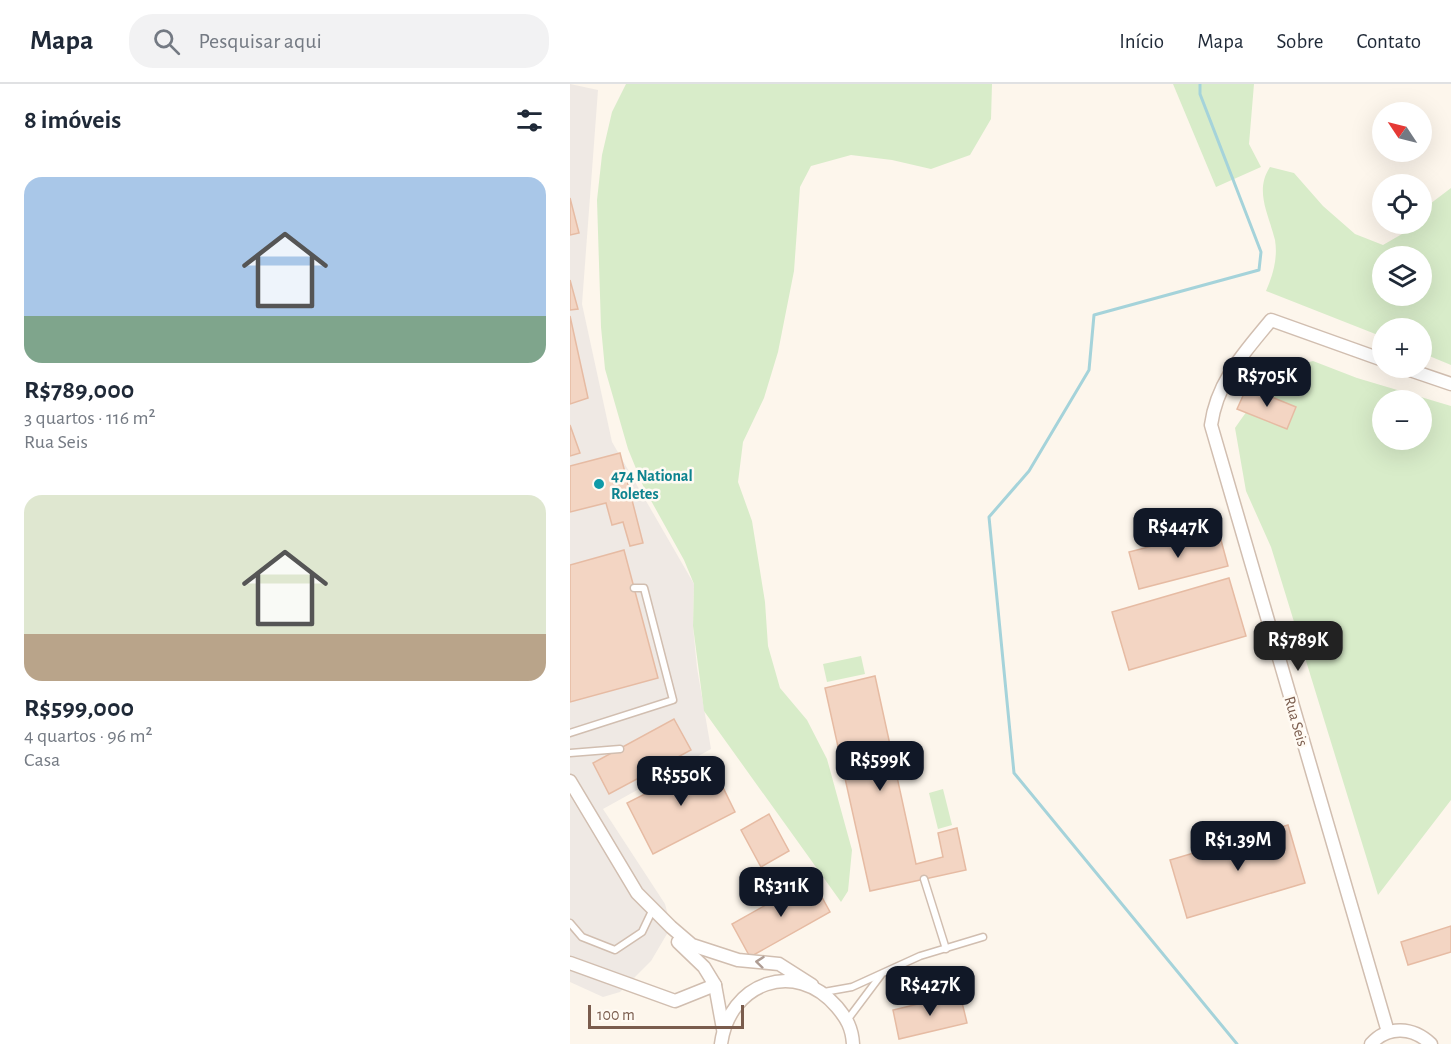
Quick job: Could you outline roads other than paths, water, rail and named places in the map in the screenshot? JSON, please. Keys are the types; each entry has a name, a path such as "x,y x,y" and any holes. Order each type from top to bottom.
{"street":[{"name":"Rua Seis","path":"1372,356 1271,320 1227,375 1217,398 1211,426 1388,1032"},
{"path":"1432,378 1451,384"},
{"path":"570,782 623,872 652,911 692,945 738,960 779,964 824,992 848,1019 853,1044"},
{"path":"671,927 679,944 704,967 715,985 723,1030"},
{"path":"570,963 675,1001 715,985"},
{"path":"721,1044 723,1030 732,1010 748,993 768,983 790,980 812,985"},
{"path":"1371,1044 1388,1032 1412,1031 1431,1044"}],"lane":[{"path":"570,733 673,700 644,588 634,588"},
{"path":"570,753 620,749"},
{"path":"924,879 946,948"},
{"path":"570,923 582,937 615,950 642,933 652,911"},
{"path":"824,992 852,987 920,956 983,937"},
{"path":"848,1019 884,972"}],"waterway":[{"path":"1200,84 1200,94 1261,252 1259,270 1094,315 1089,370 1029,471 989,517 1014,773 1237,1044"}],"place":[{"name":"474 National Roletes","path":"599,484"}]}
